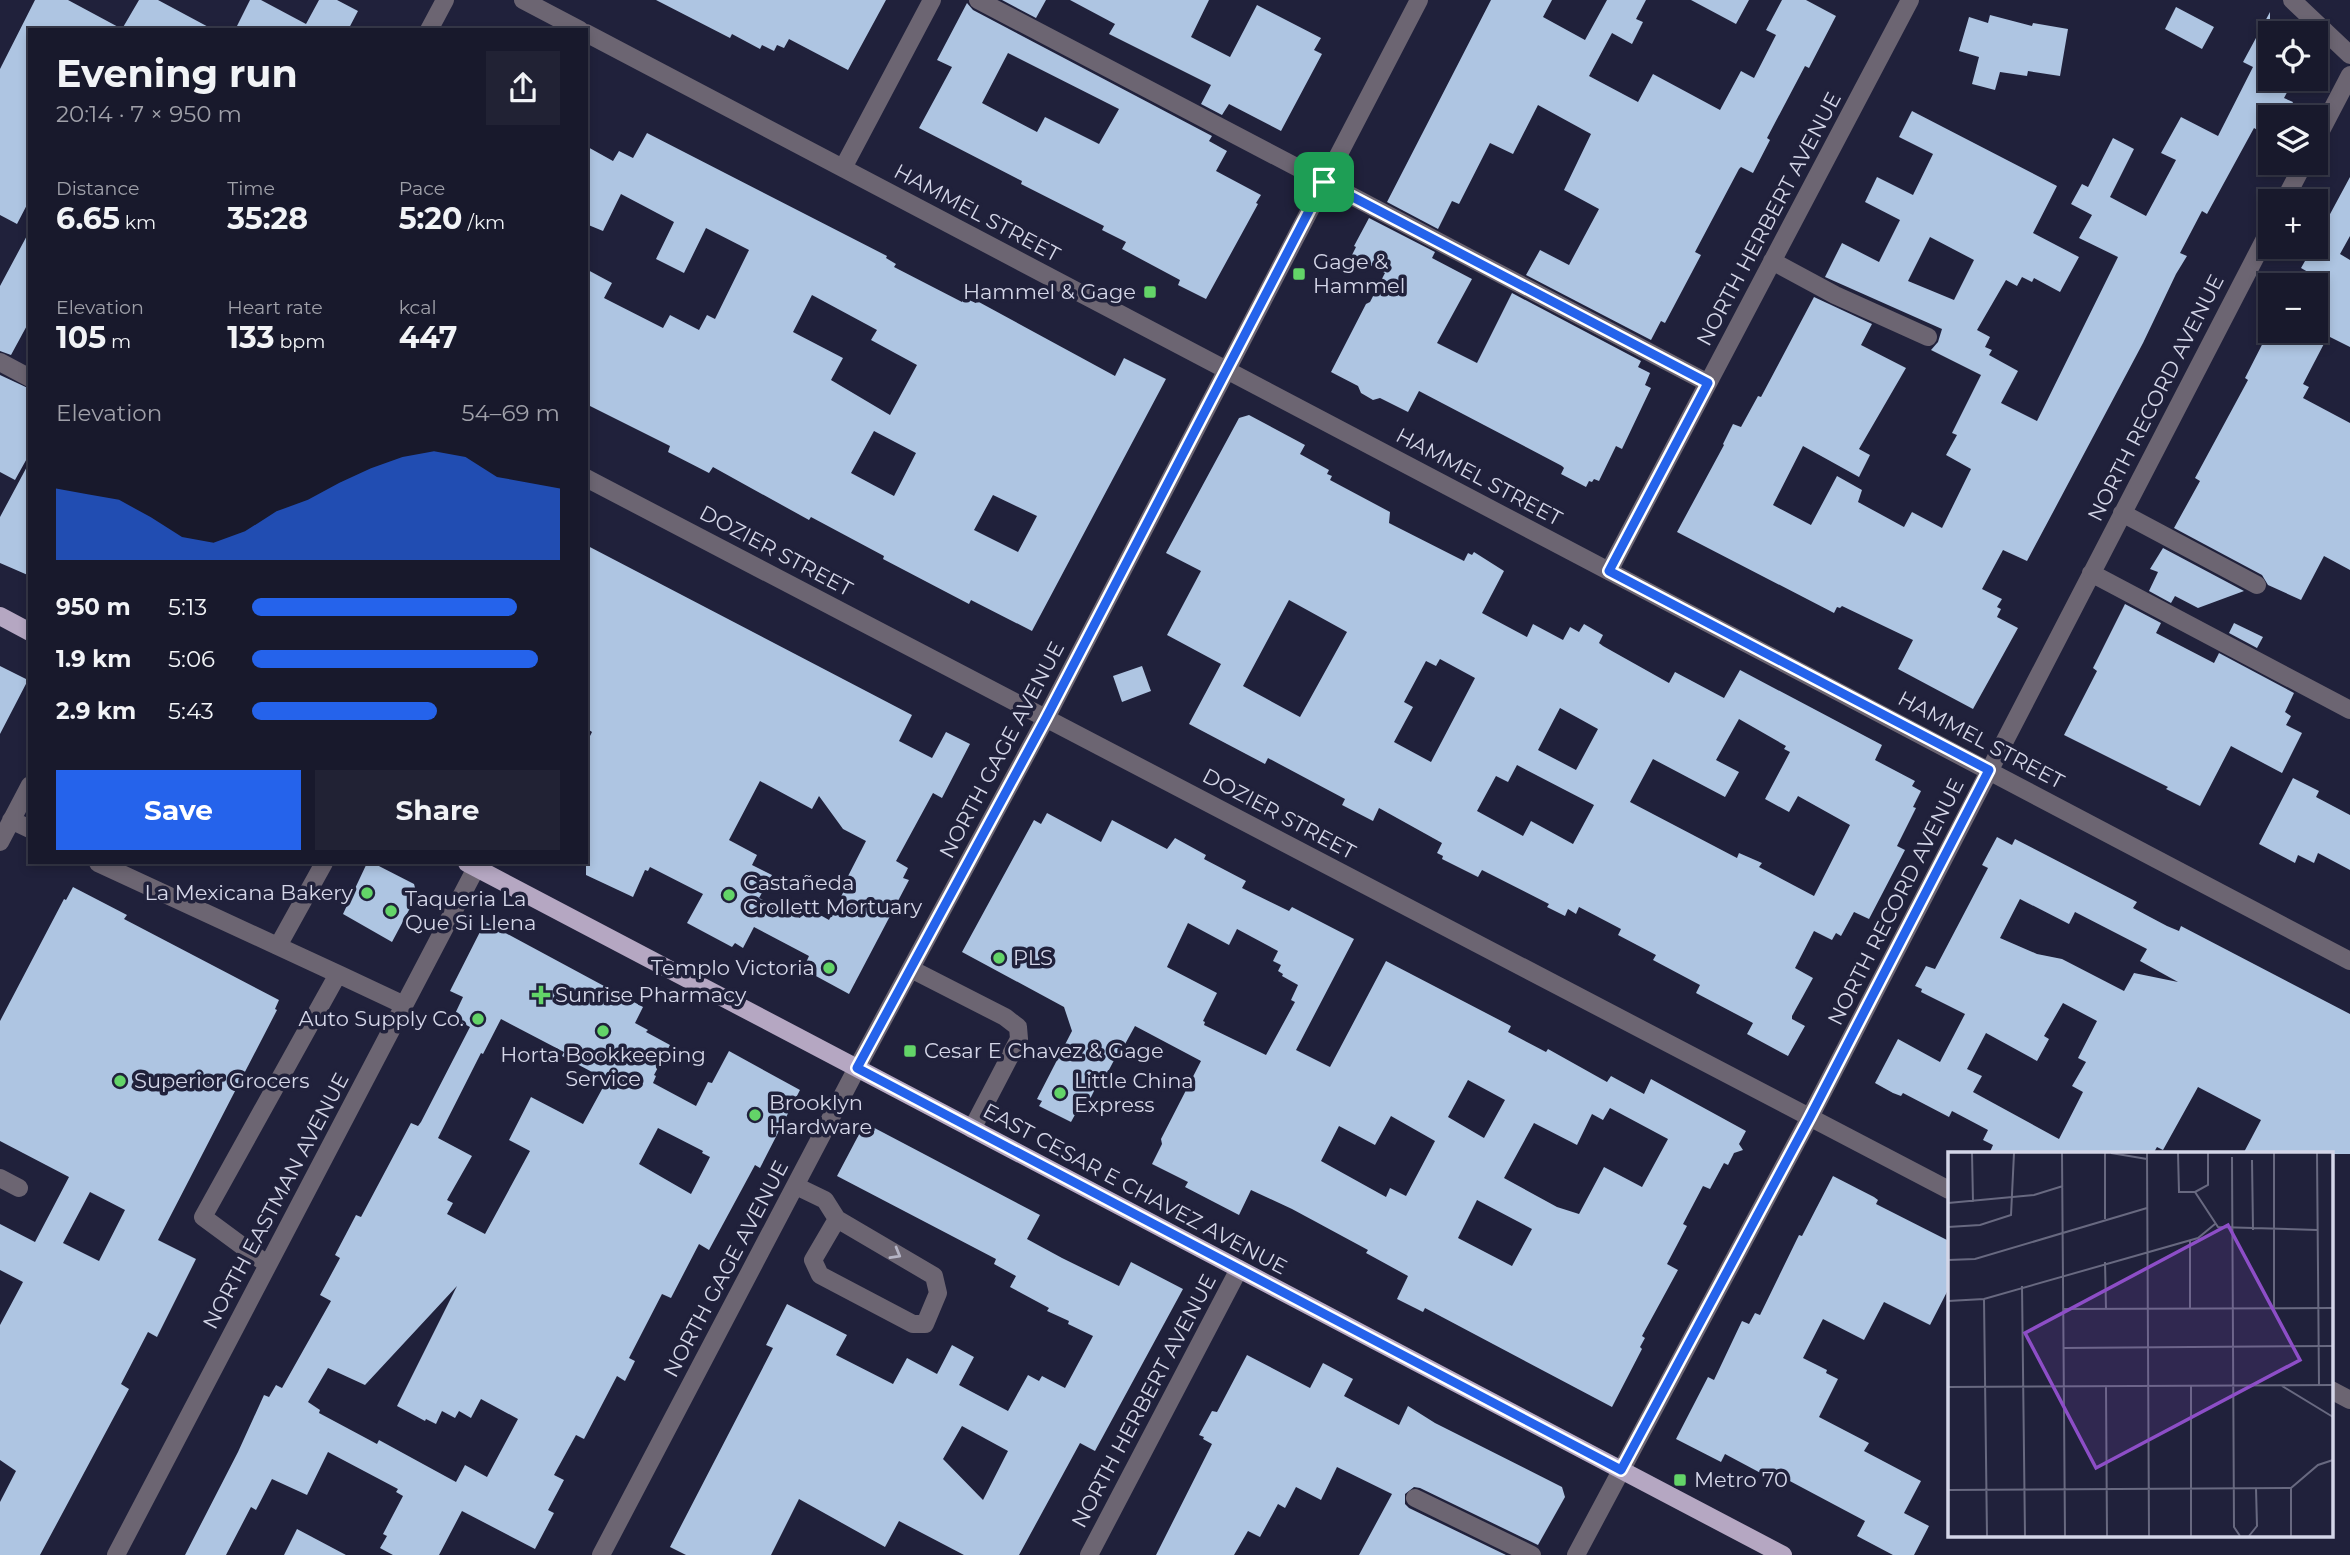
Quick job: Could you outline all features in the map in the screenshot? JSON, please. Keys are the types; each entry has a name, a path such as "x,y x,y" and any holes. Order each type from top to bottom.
{"main road":[{"path":"0,616 28,631"},
{"name":"EAST CESAR E CHAVEZ AVENUE","path":"472,865 1783,1555"}],"street":[{"path":"430,28 445,0"},
{"path":"523,0 576,28"},
{"path":"843,168 932,0"},
{"path":"978,0 1708,383"},
{"name":"NORTH GAGE AVENUE","path":"601,1555 857,1068 1046,718 1419,0"},
{"name":"NORTH HERBERT AVENUE","path":"1609,571 1910,0"},
{"path":"2292,0 2350,55"},
{"name":"HAMMEL STREET","path":"588,34 2350,961"},
{"path":"2328,117 2350,75"},
{"name":"NORTH RECORD AVENUE","path":"1576,1555 1810,1117 2258,252"},
{"path":"1772,261 1835,295 1928,337"},
{"path":"0,362 28,377"},
{"name":"DOZIER STREET","path":"588,479 1948,1190"},
{"path":"2122,513 2257,585"},
{"path":"2091,573 2350,710"},
{"path":"0,842 28,789"},
{"path":"11,820 28,828"},
{"path":"100,864 404,1005"},
{"path":"278,946 323,864"},
{"name":"NORTH EASTMAN AVENUE","path":"116,1555 404,1005 472,865"},
{"path":"911,969 1005,1017 1018,1027 1019,1039 972,1129"},
{"path":"268,1265 203,1217 338,974"},
{"path":"0,1178 19,1188"},
{"path":"796,1186 825,1200 837,1219 934,1276 938,1293 925,1324 913,1324 820,1275 813,1260 837,1219"},
{"name":"NORTH HERBERT AVENUE","path":"1089,1555 1239,1269"},
{"path":"2332,1391 2350,1401"},
{"path":"1415,1498 1532,1555"}],"building":[{"path":"35,0 68,0 120,28 28,28 28,203 17,224 0,215 0,69"},
{"path":"139,0 158,0 210,28 123,28"},
{"path":"250,0 261,0 306,24 319,0 337,0 358,11 349,28 236,28"},
{"path":"656,0 886,0 848,70 789,39 784,48 777,45 774,51 762,45 760,49 732,34 730,38"},
{"path":"1002,0 1046,0 1036,18"},
{"path":"1070,0 1209,0 1191,37 1230,57 1257,5 1321,38 1314,50 1322,54 1281,131 1229,104 1222,115 1201,104 1211,85 1109,34 1115,24"},
{"path":"1491,0 1552,0 1543,17 1585,40 1607,0 1646,0 1636,19 1643,22 1632,44 1612,33 1589,76 1638,102 1653,74 1720,110 1741,71 1754,78 1776,35 1766,30 1782,0 1806,0 1836,16 1809,68 1805,66 1767,138 1770,140 1753,173 1741,167 1739,169 1695,252 1701,255 1665,323 1661,321 1651,340 1526,275 1540,250 1569,265 1599,209 1564,190 1591,134 1538,105 1513,154 1490,143 1459,204 1452,201 1438,229 1387,202"},
{"path":"1691,0 1749,0 1736,24"},
{"path":"967,3 973,10 1212,136 1209,141 1227,151 1216,171 1261,195 1206,299 1178,285 1180,280 1122,249 1126,242 1102,230 1104,226 919,128 952,67 937,60","holes":["1008,53 1119,109 1099,144 1045,117 1037,132 982,103"]},
{"path":"2176,7 2214,27 2202,49 2165,29"},
{"path":"1990,15 2032,26 2033,23 2068,29 2060,76 2028,71 2027,76 2000,72 1995,90 1972,84 1979,57 1959,51 1969,17 1988,23"},
{"path":"2258,34 2258,91 2288,91 2284,98 2293,102 2292,105 2258,105 2258,130 2254,128 2207,214 2202,211 2180,253 2187,256 2027,561 2003,550 1982,589 2002,599 1997,607 2001,609 1997,617 2018,628 1973,709 1898,669 1913,640 1842,606 1837,607 1834,613 1677,532 1733,424 1741,427 1758,396 1761,397 1814,297 1872,324 1861,345 1906,368 1859,449 1870,455 1859,477 1803,446 1773,505 1811,525 1837,476 1862,490 1858,502 1904,527 1912,512 1942,528 1971,469 1946,455 1957,435 1952,433 1981,375 1931,350 1938,342 1942,329 1825,277 1842,243 1879,262 1900,220 1865,202 1877,177 1913,195 1933,154 1899,137 1912,111 2057,186 2033,233 2079,257 2060,292 2034,278 2032,282 2022,277 2017,286 2006,280 1977,330 1990,337 1985,347 1992,350 1989,355 2018,371 2001,403 2037,421 2118,257 2079,238 2092,215 2071,204 2082,184 2088,187 2113,138 2134,149 2110,197 2146,216 2176,160 2161,153 2181,117 2218,136 2253,67 2243,62","holes":["1930,237 1974,260 1954,300 1908,281"]},
{"path":"647,133 887,256 886,258 896,264 894,267 962,302 964,298 976,303 977,301 1115,376 1124,358 1166,379 1032,631 971,600 969,604 883,559 884,556 811,517 809,520 713,467 709,473 668,452 670,446 588,405 588,270 612,283 604,298 663,328 670,315 699,330 707,315 715,319 749,250 706,228 684,273 656,259 674,222 621,194 603,231 588,225 588,147 613,161 619,151 633,158","holes":["812,295 877,330 871,340 917,365 890,415 831,380 843,358 793,332","874,431 916,453 894,496 851,473","993,495 1037,516 1018,552 974,530"]},
{"path":"2350,177 2350,236 2340,254 2350,260 2350,347 2328,336 2328,273 2310,273 2301,268 2306,259 2328,259 2328,218"},
{"path":"1369,218 1435,252 1432,258 1472,279 1437,343 1477,363 1512,293 1641,361 1638,367 1650,373 1645,385 1651,388 1622,449 1616,446 1599,481 1589,481 1586,487 1561,474 1564,468 1562,466 1419,391 1408,412 1380,398 1373,400 1361,393 1358,386 1331,372 1385,273 1352,255"},
{"path":"28,234 28,324 11,355 0,351 0,286"},
{"path":"2263,343 2324,343 2303,384 2309,387 2303,398 2350,423 2350,570 2324,556 2301,600 2268,585 2262,575 2174,528 2200,481 2195,478 2248,380 2245,378"},
{"path":"0,375 28,388 28,457 15,480 0,472"},
{"path":"1249,415 1305,445 1300,454 1329,470 1327,474 1332,476 1330,480 1390,512 1389,523 1464,561 1468,553 1472,555 1474,552 1504,571 1482,613 1527,637 1533,624 1563,640 1570,627 1579,632 1584,624 1603,635 1599,643 1603,646 1669,683 1675,672 1724,698 1740,670 1882,745 1875,760 1915,781 1912,786 1921,791 1913,807 1916,808 1897,846 1905,850 1869,919 1854,912 1841,936 1836,933 1832,940 1814,931 1795,968 1813,978 1792,1016 1792,1019 1805,1026 1788,1056 1747,1034 1753,1023 1696,993 1700,985 1653,960 1656,955 1618,935 1621,929 1579,907 1576,914 1568,909 1565,916 1547,907 1549,904 1482,870 1478,877 1442,859 1443,856 1437,853 1442,843 1379,808 1373,821 1342,805 1345,799 1268,758 1265,764 1189,724 1221,664 1167,635 1201,571 1166,553 1239,418","holes":["1289,600 1347,632 1300,717 1243,686","1440,659 1475,678 1431,762 1394,742 1413,707 1404,702 1426,661 1436,666","1560,708 1598,729 1576,770 1538,750","1739,719 1786,746 1784,749 1790,752 1765,799 1789,812 1798,796 1850,825 1814,896 1759,867 1762,863 1739,853 1737,858 1630,802 1653,759 1725,797 1739,772 1716,760","1517,765 1594,805 1573,844 1531,821 1523,836 1477,811 1496,776 1508,782"]},
{"path":"28,465 28,575 0,563 0,517"},
{"path":"588,546 912,715 899,741 932,758 946,732 970,744 942,798 933,793 896,861 908,868 903,878 909,880 849,994 803,969 809,956 754,927 743,948 735,943 732,947 687,923 703,894 650,867 648,871 645,870 633,897 586,875 588,740 592,732 588,729","holes":["760,781 812,809 819,796 843,829 866,841 829,920 806,907 800,918 759,898 772,875 752,865 757,855 729,840"]},
{"path":"2163,548 2244,591 2198,608 2175,596 2171,603 2149,591 2158,572 2150,569"},
{"path":"2125,604 2161,623 2156,633 2214,663 2219,653 2294,693 2285,712 2291,716 2286,725 2302,733 2282,773 2231,746 2200,806 2064,735 2097,671 2093,668"},
{"path":"2234,623 2263,637 2257,648 2229,633"},
{"path":"0,666 28,680 0,734"},
{"path":"1142,666 1151,691 1122,702 1113,676"},
{"path":"2293,778 2319,791 2316,797 2350,815 2350,870 2318,853 2314,863 2298,855 2295,863 2259,844"},
{"path":"1047,813 1101,842 1112,820 1167,849 1175,838 1206,855 1204,859 1246,881 1242,888 1289,911 1292,907 1354,939 1296,1050 1330,1067 1386,961 1511,1026 1508,1032 1546,1052 1548,1049 1607,1082 1611,1076 1644,1094 1651,1079 1746,1131 1739,1144 1743,1150 1734,1153 1728,1165 1724,1163 1710,1189 1703,1186 1683,1224 1687,1226 1667,1264 1678,1270 1642,1336 1645,1338 1640,1347 1642,1349 1612,1407 1425,1308 1423,1312 1397,1299 1408,1276 1366,1253 1368,1250 1292,1209 1251,1190 1239,1215 1185,1187 1188,1182 1152,1164 1162,1144 1161,1139 1201,1061 1135,1026 1100,1087 1097,1085 1088,1103 1083,1100 1071,1122 1039,1106 1042,1101 1037,1099 1072,1031 1064,1007 962,952 1034,820 1041,824","holes":["1188,923 1229,945 1237,929 1278,951 1273,961 1281,965 1278,971 1298,985 1291,1000 1295,1002 1266,1055 1204,1025 1203,1021 1217,993 1167,967","1468,1080 1505,1100 1484,1138 1448,1117","1610,1108 1668,1139 1642,1187 1604,1167 1579,1214 1557,1207 1504,1178 1534,1123 1577,1145 1592,1114 1603,1120","1391,1116 1435,1141 1406,1196 1390,1188 1386,1197 1321,1161 1339,1126 1375,1145","1477,1200 1532,1229 1512,1266 1458,1238"]},
{"path":"1997,837 2012,845 2015,839 2137,902 2133,908 2167,926 2179,931 2181,926 2350,1014 2350,1154 2244,1152 2261,1120 2198,1087 2163,1150 2157,1147 2154,1152 1990,1152 1993,1145 1983,1140 1988,1130 1952,1111 1949,1117 1903,1093 1901,1096 1875,1083 1898,1039 1940,1062 1965,1014 1921,992 1922,989 1915,986 1926,966 1935,969 1988,868 1982,865","holes":["2020,899 2069,924 2075,912 2147,949 2140,961 2178,982 2134,973 2124,991 2062,959 2037,954 2000,938","2063,1003 2097,1021 2078,1058 2086,1062 2072,1086 2083,1092 2059,1139 1973,1092 1982,1076 1967,1069 1986,1033 2037,1061 2049,1039 2044,1036"]},
{"path":"367,864 375,864 414,884 417,895 392,942 343,914"},
{"path":"73,887 127,915 124,919 279,1000 275,1009 277,1010 158,1240 196,1259 157,1337 148,1332 121,1384 129,1389 40,1555 0,1555 0,1502 16,1471 0,1460 0,1325 23,1282 0,1270 0,1224 35,1242 69,1177 0,1141 0,1021 64,899 66,900","holes":["90,1192 125,1210 99,1261 63,1243"]},
{"path":"485,922 643,1007 635,1023 670,1045 654,1075 656,1076 653,1083 696,1106 729,1051 800,1090 760,1168 755,1165 709,1250 699,1244 671,1298 662,1294 629,1358 635,1361 625,1381 617,1376 584,1439 576,1435 554,1475 564,1480 548,1510 554,1513 535,1549 462,1511 439,1555 393,1555 380,1548 387,1536 383,1534 403,1496 396,1492 398,1489 328,1452 307,1495 272,1479 256,1510 251,1507 226,1555 185,1555 264,1395 269,1397 276,1385 282,1388 331,1301 320,1295 340,1258 335,1255 356,1215 361,1217 411,1123 418,1126 421,1122 470,1027 453,1018 463,997 450,991","holes":["501,1019 564,1052 562,1056 607,1080 583,1124 531,1097 509,1140 530,1151 485,1234 447,1214 453,1203 447,1200 472,1156 438,1138","658,1128 710,1157 691,1194 639,1164","457,1286 397,1406 436,1424 442,1411 455,1418 459,1411 471,1418 481,1399 518,1419 487,1477 465,1465 456,1482 379,1440 377,1444 319,1413 320,1410 308,1402 328,1368 365,1385"]},
{"path":"865,1123 1040,1215 1027,1239 1062,1258 1119,1286 1131,1262 1183,1289 1095,1451 1080,1443 1019,1555 964,1555 899,1521 885,1547 799,1499 771,1555 686,1555 670,1547 773,1348 766,1345 787,1304 847,1335 836,1355 893,1384 907,1358 937,1374 952,1345 974,1357 959,1385 1008,1411 1028,1375 1039,1381 1042,1376 1065,1388 1093,1336 1068,1324 1069,1321 1047,1311 1049,1308 1010,1287 1016,1276 994,1264 996,1259 837,1176","holes":["962,1426 1008,1451 983,1500 943,1459"]},
{"path":"1833,1176 1874,1197 1878,1200 1876,1204 1948,1240 1948,1290 1930,1325 1884,1302 1864,1340 1823,1319 1803,1358 1838,1379 1819,1417 1869,1443 1864,1451 1921,1481 1904,1513 1929,1526 1914,1555 1893,1555 1857,1536 1865,1521 1773,1472 1770,1478 1725,1454 1721,1462 1676,1439 1708,1377 1714,1380 1742,1321 1749,1324 1755,1313 1760,1315 1799,1235 1802,1236"},
{"path":"1247,1355 1310,1388 1323,1363 1353,1379 1344,1396 1399,1425 1408,1406 1435,1423 1562,1487 1565,1497 1538,1545 1414,1487 1405,1494 1405,1504 1409,1508 1506,1555 1359,1555 1392,1494 1337,1467 1321,1500 1296,1487 1285,1508 1278,1504 1260,1537 1248,1531 1234,1555 1156,1555 1212,1444 1199,1435 1212,1411 1217,1412"},
{"path":"297,1529 346,1555 284,1555"}],"place":[{"name":"Gage & Hammel","path":"1299,274"},
{"name":"Hammel & Gage","path":"1150,292"},
{"name":"La Mexicana Bakery","path":"367,893"},
{"name":"Castañeda Crollett Mortuary","path":"729,895"},
{"name":"Taqueria La Que Si Llena","path":"391,911"},
{"name":"PLS","path":"999,958"},
{"name":"Templo Victoria","path":"829,968"},
{"name":"Sunrise Pharmacy","path":"541,995"},
{"name":"Auto Supply Co.","path":"478,1019"},
{"name":"Horta Bookkeeping Service","path":"603,1031"},
{"name":"Cesar E Chavez & Gage","path":"910,1051"},
{"name":"Superior Grocers","path":"120,1081"},
{"name":"Little China Express","path":"1060,1093"},
{"name":"Brooklyn Hardware","path":"755,1115"},
{"name":"Metro 70","path":"1680,1480"}],"route":[{"path":"1324,182 1708,383 1609,571 1989,770 1810,1117 1621,1470 857,1068 1046,718 1324,182"}]}
